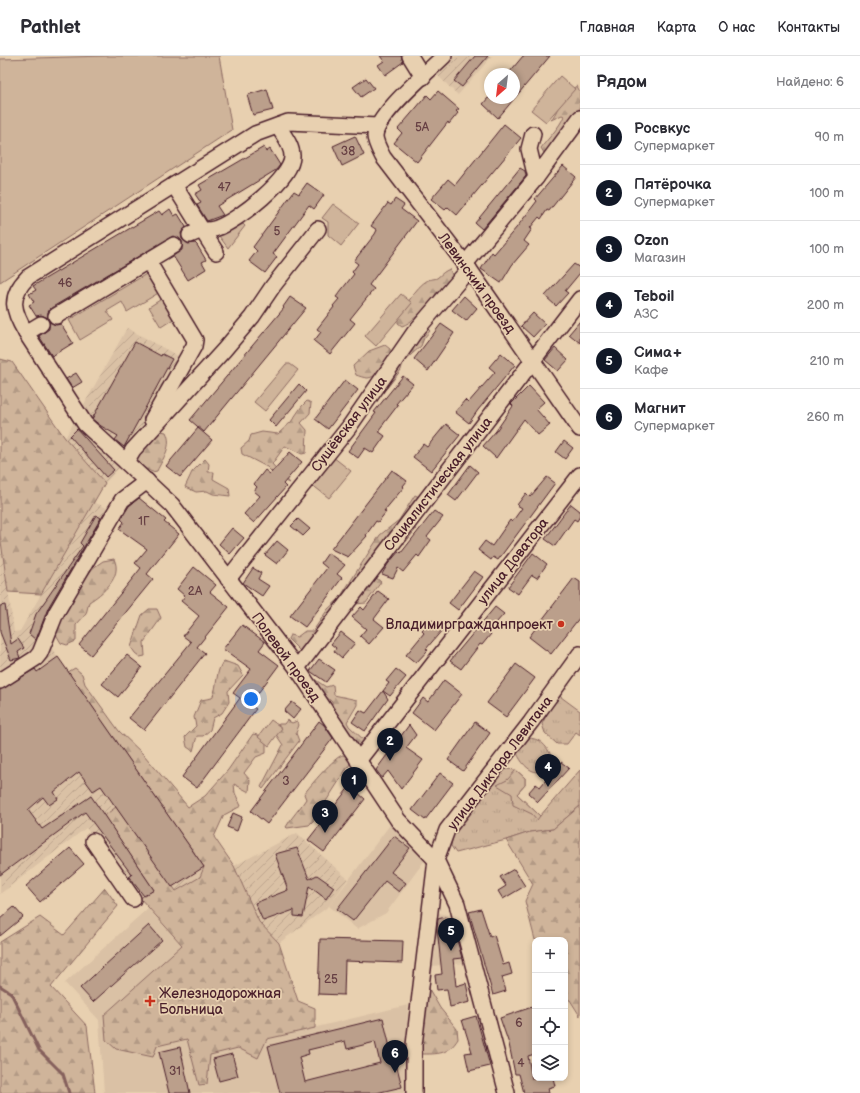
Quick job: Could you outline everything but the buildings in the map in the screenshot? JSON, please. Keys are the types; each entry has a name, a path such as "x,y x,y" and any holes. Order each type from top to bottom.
{"street":[{"path":"410,56 423,77"},
{"path":"376,131 409,88 423,77 444,56"},
{"name":"Сущёвская улица","path":"228,579 349,427 414,333 536,178 580,118"},
{"name":"Полевой проезд","path":"376,131 288,122 255,134 28,276 15,294 15,313 26,333 85,424 172,505 296,668 398,820 436,860 457,904 507,1093"},
{"path":"196,233 216,229 239,217 251,209 281,178 293,157 291,148 278,126"},
{"name":"Левинский проезд","path":"376,131 383,157 467,267 580,429"},
{"path":"533,134 529,149 536,178"},
{"path":"174,185 196,233 216,252"},
{"path":"140,442 238,334 318,229"},
{"path":"56,316 174,245"},
{"path":"126,462 140,442 194,346 194,340 148,261"},
{"name":"Социалистическая улица","path":"296,668 580,299"},
{"path":"26,333 41,324"},
{"name":"улица Доватора","path":"358,761 580,475"},
{"path":"0,681 36,658 40,653 56,613 122,500 147,481"},
{"name":"улица Диктора Левитана","path":"414,1093 414,1045 436,860 447,830 552,694 580,654"},
{"path":"93,841 133,899"}],"shaded area":[{"path":"455,56 492,56 458,95 436,74"},
{"path":"127,328 180,357 120,467 105,483 65,438"},
{"path":"94,502 117,513 48,643 204,867 200,877 148,908 86,828 0,894 0,534 14,632 20,631"},
{"path":"392,822 425,860 386,913 357,929 329,906"},
{"path":"297,833 348,879 329,906 279,943 259,922 234,866"},
{"name":"Железнодорожная Больница","path":"148,908 267,1039 408,1005 405,1093 104,1093 99,1020 65,983"},
{"path":"434,912 447,915 459,921 467,963 430,966"}],"green space":[{"path":"106,56 219,56 232,130 0,282 0,59"},
{"path":"560,76 575,89 546,122 531,110"},
{"path":"577,86 580,92 580,110 548,152 544,153 541,148 557,128 564,116 562,115 551,120 567,93"},
{"path":"333,204 359,223 341,246 328,235 328,222 322,218"},
{"path":"243,224 245,226 228,248 219,236"},
{"path":"450,269 455,285 445,292 436,293 428,310 421,313 406,325 402,326 398,323 398,316 419,287 428,280 437,278"},
{"path":"148,273 160,292 127,312 122,302 107,311 113,320 80,340 69,320"},
{"path":"401,294 412,303 376,346 365,336"},
{"path":"163,298 175,318 161,327 149,307"},
{"path":"423,329 428,329 430,331 424,338 421,346 403,362 401,370 387,388 381,389"},
{"path":"385,345 390,349 390,353 387,362 380,371 368,378 356,375 353,366 369,351"},
{"path":"0,359 12,362 65,438 105,483 41,594 8,592 0,534"},
{"path":"286,364 290,364 298,370 265,411 254,402"},
{"path":"307,401 311,403 310,413 301,423 307,430 306,453 302,454 285,446 272,464 289,483 278,478 267,467 242,454 241,448 249,441 251,435 262,432 278,434 291,422"},
{"path":"156,430 166,432 168,437 168,447 157,471 152,472 144,468 138,462 137,456"},
{"path":"333,457 351,471 329,498 311,484"},
{"path":"205,459 209,464 208,472 214,472 213,479 229,488 230,496 213,494 207,491 196,492 185,487 192,472"},
{"path":"415,495 421,498 402,527 416,529 405,543 395,547 373,575 381,582 366,603 355,604 341,624 322,625 306,657 288,639 290,635 297,637 305,631 313,631 328,609 339,599 380,535 399,520"},
{"path":"114,559 116,572 105,590 89,602 86,614 76,625 76,641 67,645 61,643 54,631 63,608 93,568 103,561"},
{"path":"149,609 157,609 161,618 144,642 145,656 140,657 131,647 142,615"},
{"path":"224,661 238,666 243,675 228,691 229,702 222,713 213,718 210,730 203,736 197,736 193,751 187,747 185,737 196,726 194,717 201,700 212,698 219,669"},
{"path":"75,668 82,674 85,684 119,731 144,755 188,807 205,796 228,770 253,734 266,737 266,753 256,757 244,773 250,780 249,792 234,784 235,793 241,806 224,815 214,837 234,866 259,922 279,943 298,1001 315,1008 315,1028 267,1039 258,1058 238,1048 210,1055 207,1084 199,1085 187,1039 157,1046 153,1057 116,1049 106,1040 104,1015 182,945 140,898 154,890 104,816 116,807 176,891 200,877 204,867 68,672"},
{"path":"314,679 326,687 333,685 334,695 357,700 357,705 347,722 349,726 366,742 362,750 352,742 333,715 332,702 315,687 312,681"},
{"path":"557,694 580,711 580,735 576,732 567,744 557,744 545,733 542,724"},
{"path":"271,720 282,728 269,746 258,737"},
{"path":"287,720 292,723 297,721 299,725 296,733 299,741 263,789 261,787 283,745 275,733 274,728 279,724 284,724"},
{"path":"527,738 536,739 542,743 552,757 549,765 540,772 534,772 529,769 520,760 517,753 520,745"},
{"path":"343,755 349,758 350,764 314,820 309,825 287,828 288,823 306,799 304,794 334,760"},
{"path":"506,769 516,770 525,778 525,785 517,794 540,816 580,770 580,806 553,829 530,832 456,853 451,846 453,833 483,792"},
{"path":"516,770 525,778 525,785 517,794 540,816 537,820 532,814 513,805 512,794 497,785 507,780"},
{"path":"580,806 580,1016 570,1000 568,1000 568,937 534,937 525,901 533,884 506,840 530,832 553,829"},
{"path":"105,888 118,906 51,987 87,1026 95,1093 0,1093 0,942 40,917 64,935"},
{"path":"425,982 440,1008 457,1029 458,1039 446,1051 420,1054"}],"waterway":[{"path":"0,986 11,993 39,1050 63,1074 69,1093"}],"place":[{"name":"Владимиргражданпроект","path":"561,624"},
{"name":"Пятёрочка","path":"390,761"},
{"name":"Teboil","path":"548,787"},
{"name":"Росвкус","path":"354,800"},
{"name":"Ozon","path":"325,833"},
{"name":"Сима+","path":"451,951"},
{"name":"Железнодорожная Больница","path":"150,1001"},
{"name":"Магнит","path":"395,1073"}]}
